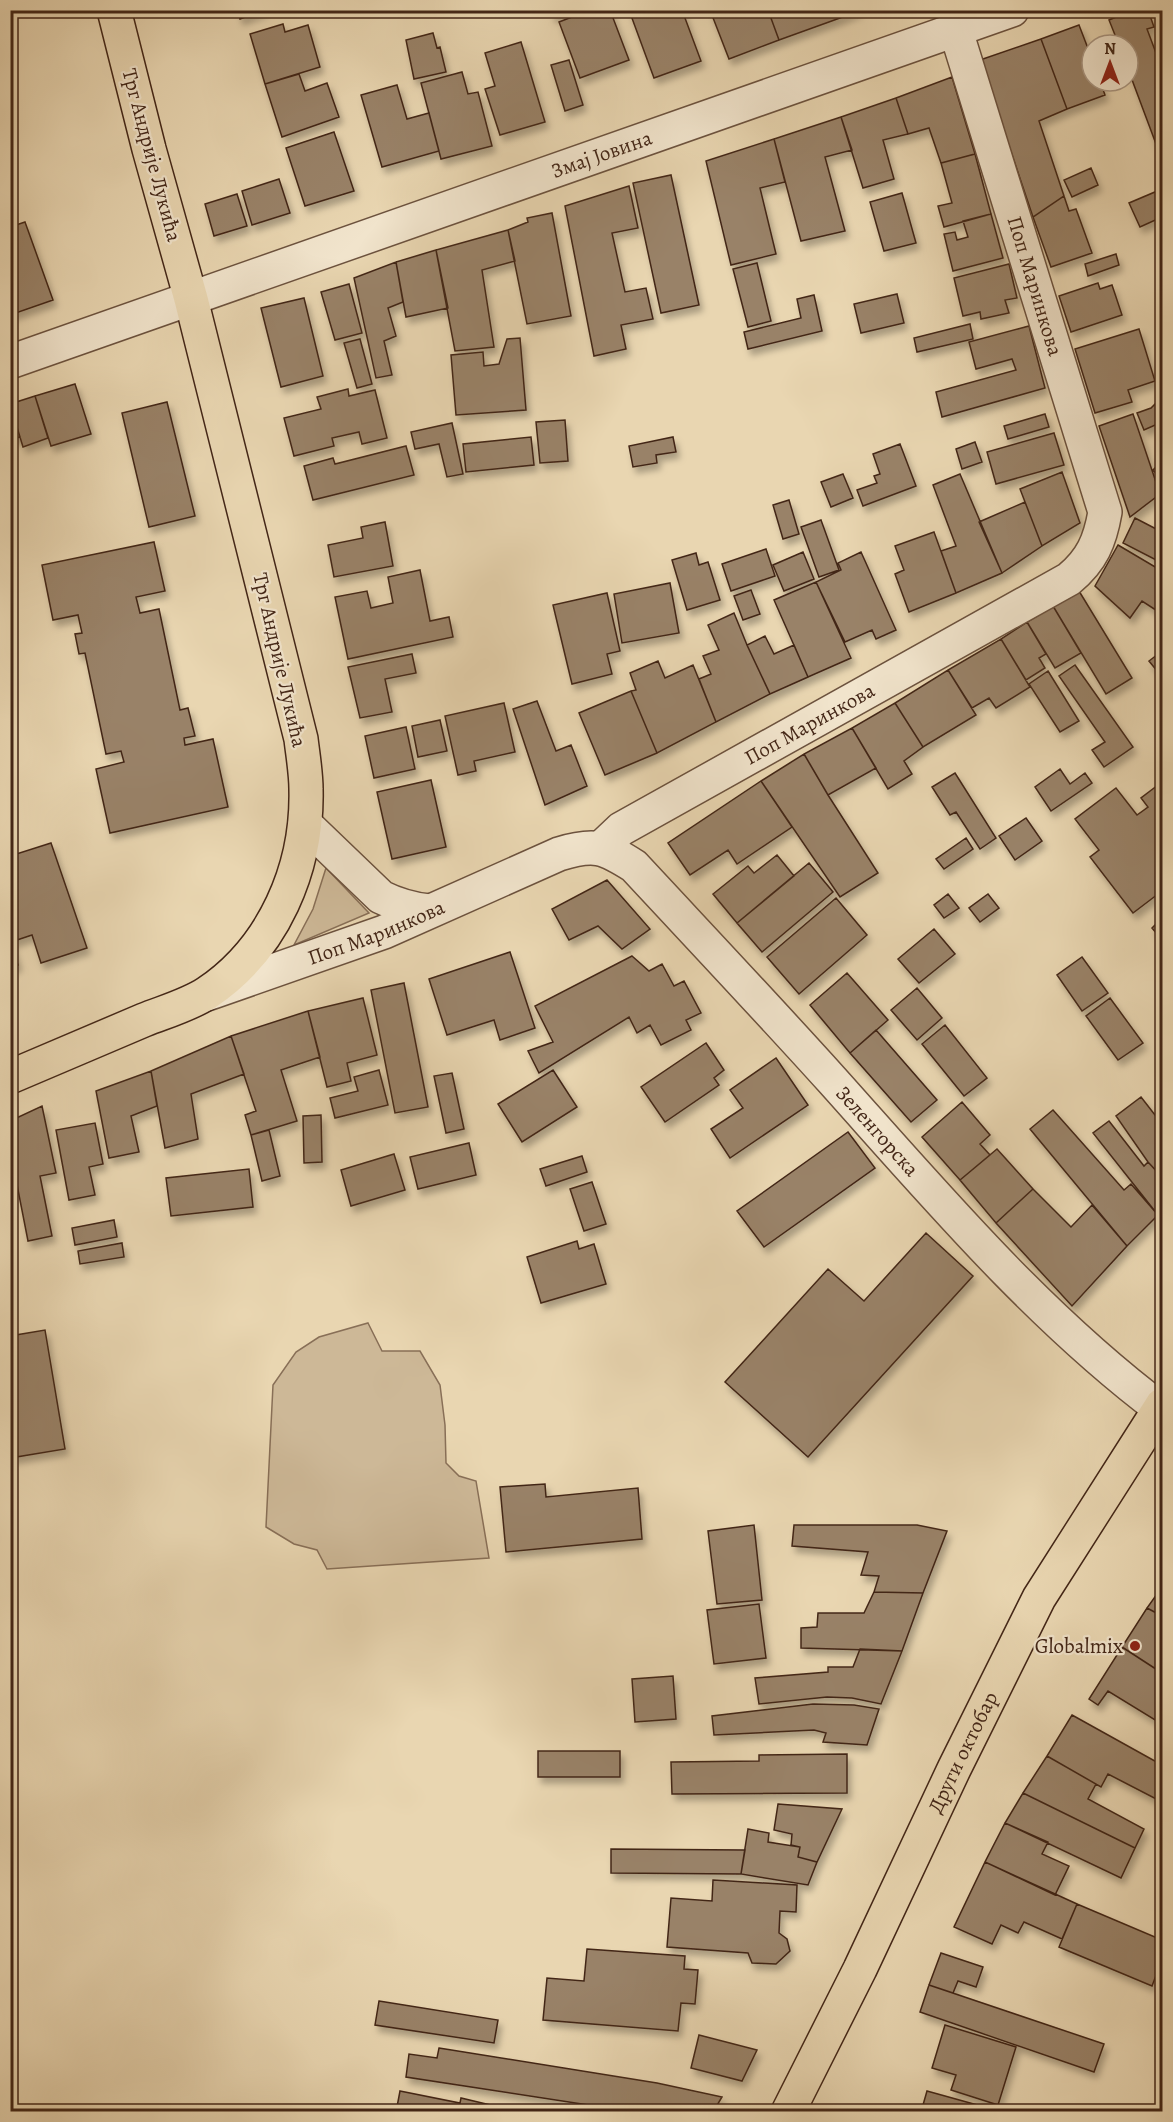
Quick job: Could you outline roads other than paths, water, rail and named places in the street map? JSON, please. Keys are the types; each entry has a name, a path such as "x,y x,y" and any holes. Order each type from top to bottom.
{"main road":[{"name":"Трг Андрије Лукића","path":"114,10 149,149 192,299 301,739 306,788 305,824 292,881 278,916 259,943 233,973 205,994"},
{"name":"Поп Маринкова","path":"10,1077 205,994"},
{"name":"Други октобар","path":"788,2112 1040,1598 1162,1408"}],"street":[{"name":"Змај Јовина","path":"192,299 1011,10"},
{"name":"Поп Маринкова","path":"205,994 374,936 559,854 578,848 602,848 621,829 1069,579 1083,567 1102,530 1105,512 956,31"},
{"path":"10,362 192,299"},
{"path":"305,824 381,897 412,909 429,911"},
{"name":"Зеленгорска","path":"602,848 634,866 831,1079 939,1201 1056,1318 1162,1408"}],"place":[{"name":"Globalmix","path":"1135,1646"}]}
